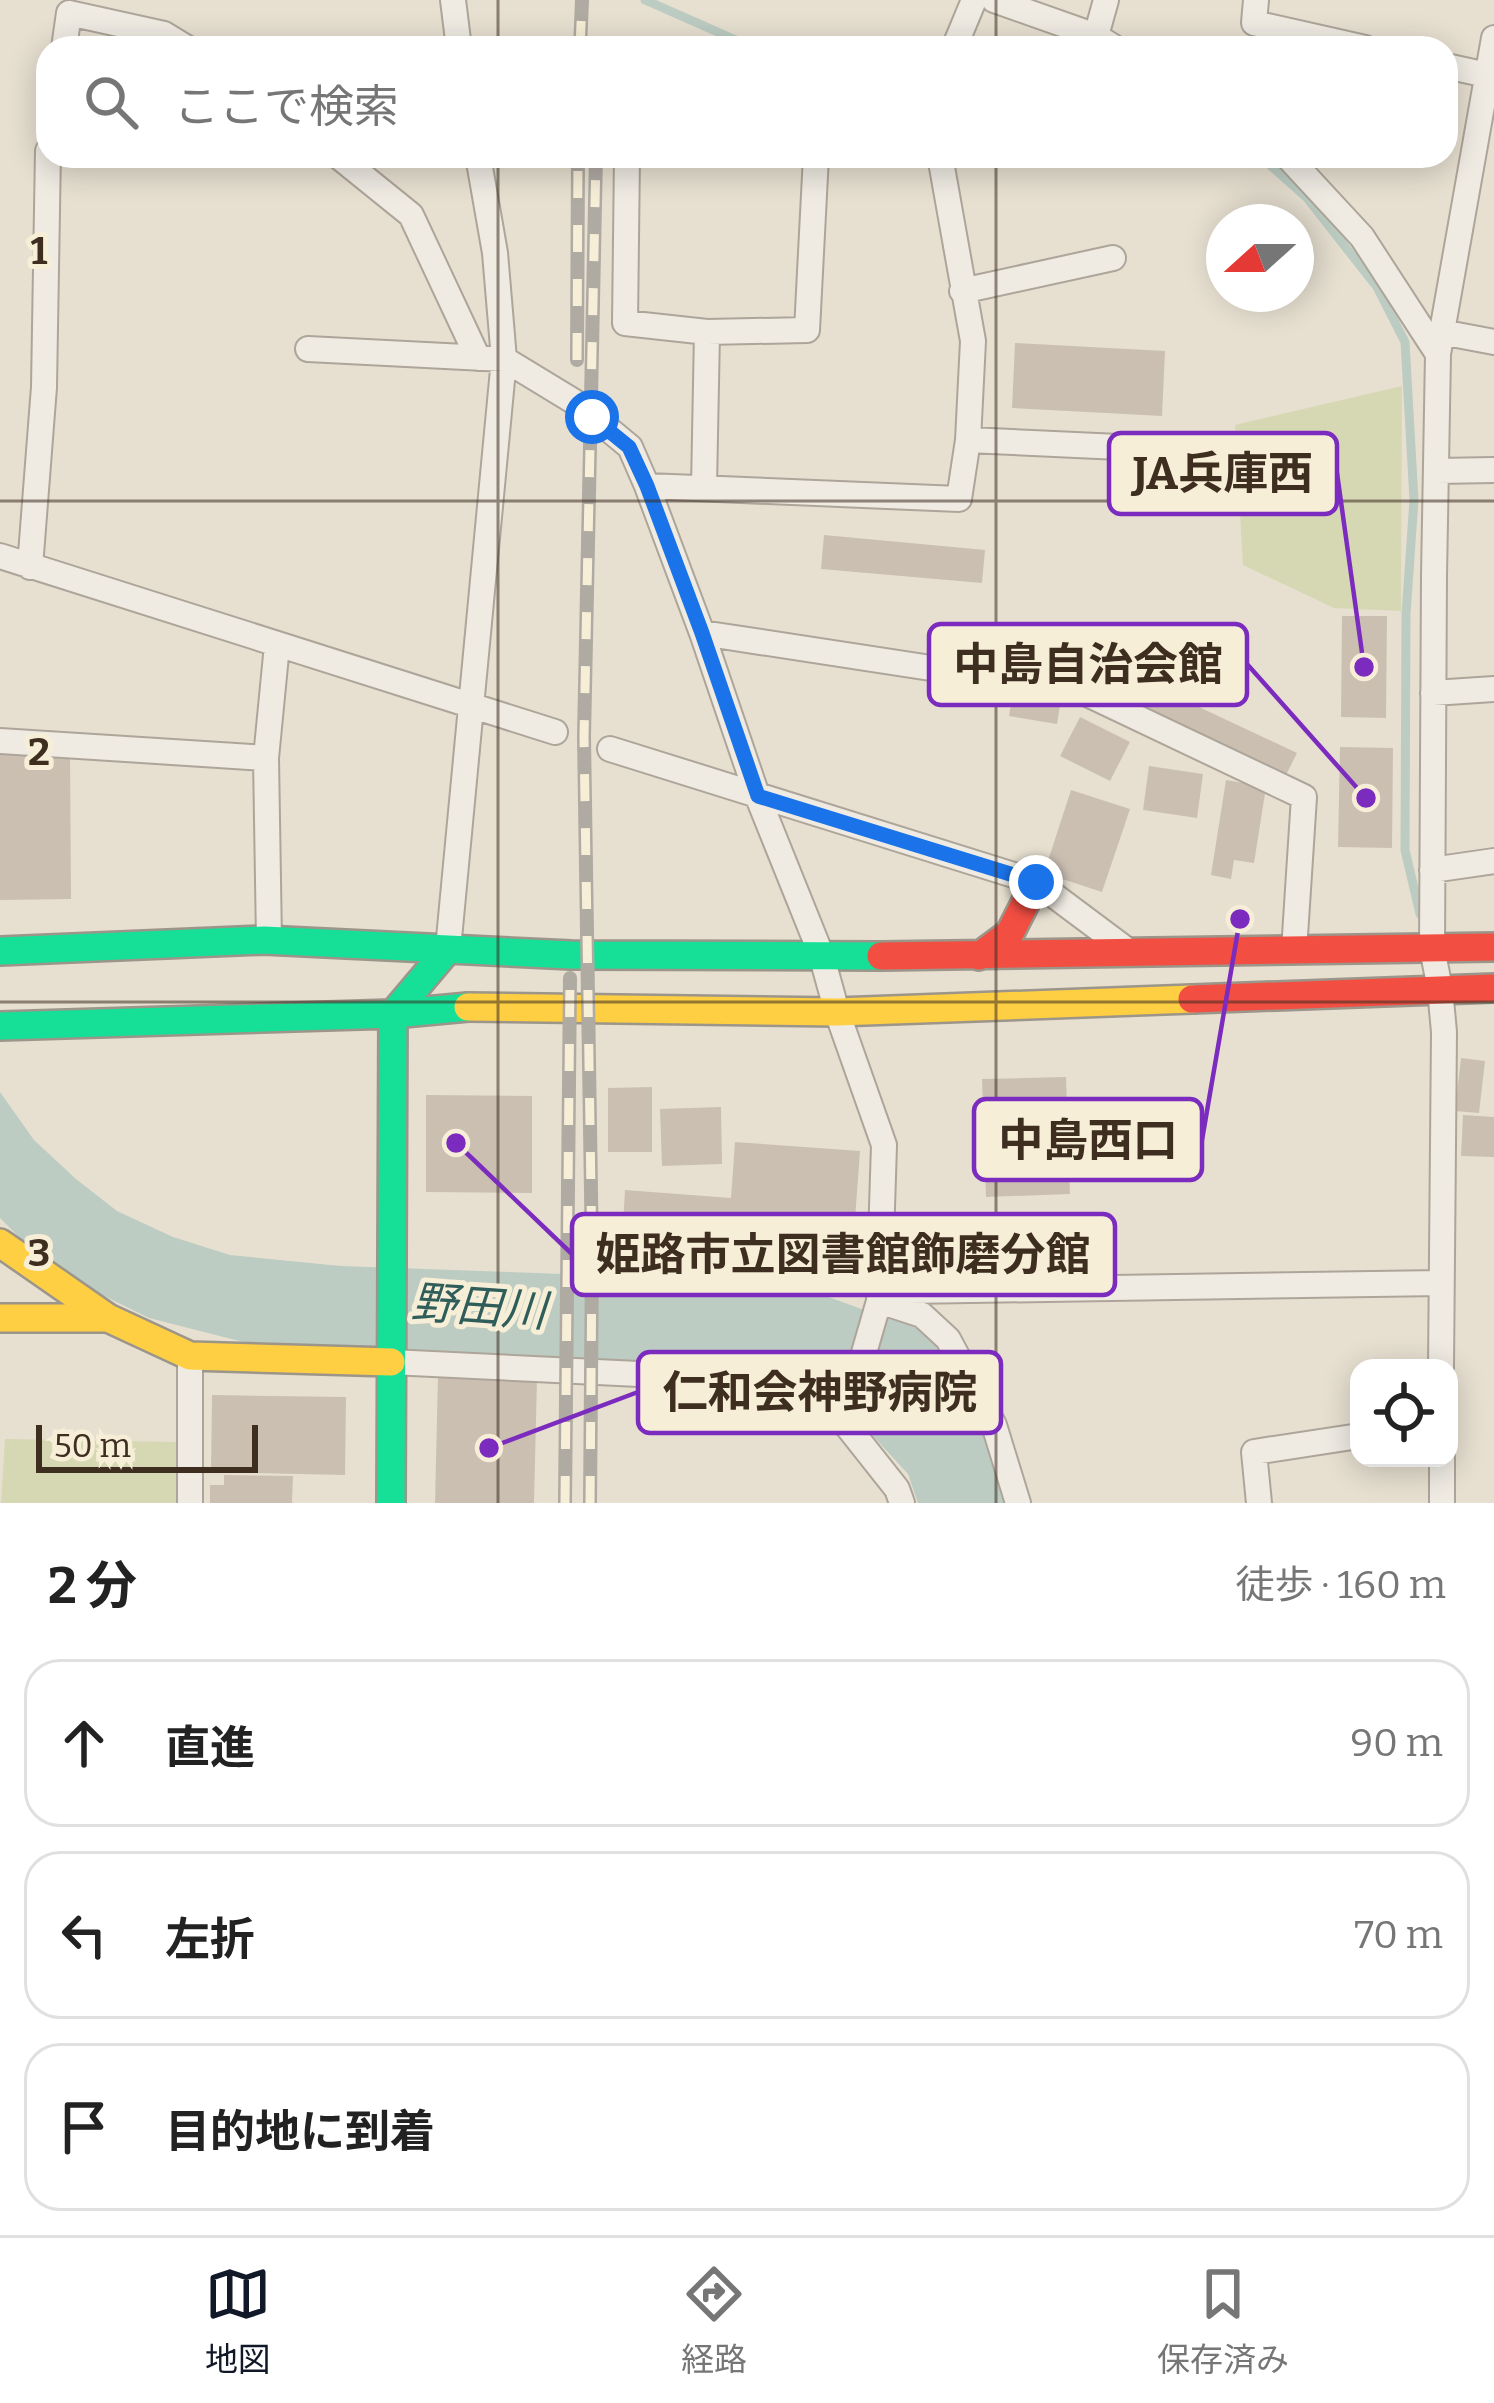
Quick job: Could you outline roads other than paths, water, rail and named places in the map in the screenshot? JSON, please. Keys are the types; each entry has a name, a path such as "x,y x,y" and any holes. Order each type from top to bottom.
{"street":[{"path":"453,0 458,36"},
{"path":"959,36 974,0"},
{"path":"994,0 1090,36"},
{"path":"1106,0 1106,36"},
{"path":"1256,0 1254,23 1312,36"},
{"path":"66,36 69,13 167,36"},
{"path":"1441,1359 1444,1032 1432,948 1440,343 1461,165 1493,44"},
{"path":"1458,69 1486,75"},
{"path":"1461,165 1494,185"},
{"path":"31,567 44,387 48,168"},
{"path":"353,168 412,215 491,359"},
{"path":"392,1503 393,1013 448,950 471,706 491,359 495,253 480,168"},
{"path":"627,168 625,323 707,332 807,330 815,168"},
{"path":"647,486 959,499 968,440 973,341 942,168"},
{"path":"1298,168 1362,237 1440,343"},
{"path":"962,291 1112,258"},
{"path":"704,487 707,332"},
{"path":"1440,343 1494,342"},
{"path":"308,349 491,359 578,404 629,447 821,954 884,1145 879,1300 844,1422"},
{"path":"968,440 1163,449"},
{"path":"1437,471 1494,470"},
{"path":"0,556 555,732"},
{"path":"702,633 1081,691 1304,797 1294,951"},
{"path":"269,941 266,758 277,645"},
{"path":"1433,692 1494,689"},
{"path":"0,741 266,758"},
{"path":"610,749 1036,882 1131,953"},
{"path":"1432,870 1494,861"},
{"path":"979,956 1010,933 1036,882"},
{"path":"0,950 269,941 571,955 979,956 1494,946"},
{"path":"1432,948 1449,967 1492,987"},
{"path":"1383,950 1412,959 1428,970 1440,988"},
{"path":"0,1026 482,1006 837,1012 1492,987"},
{"path":"0,1243 108,1318 190,1356 764,1380 844,1422 897,1489 902,1503"},
{"path":"879,1300 908,1291 1441,1283"},
{"path":"879,1300 922,1315 948,1339 994,1425 1018,1503"},
{"path":"0,1318 108,1318"},
{"path":"190,1356 190,1503"},
{"path":"1259,1503 1254,1452 1350,1437"},
{"path":"1442,1467 1442,1503"}],"water":[{"name":"野田川","path":"0,1092 34,1140 117,1211 173,1237 230,1255 341,1266 716,1284 823,1295 912,1324 944,1354 978,1419 1005,1503 918,1503 908,1474 873,1436 780,1369 255,1345 149,1318 84,1286 26,1244 0,1218"}],"waterway":[{"path":"645,0 727,36"},
{"path":"1273,168 1307,198 1377,287 1405,342 1414,500 1406,614 1405,850 1420,914 1428,922"}],"railway":[{"path":"580,36 582,0"},
{"path":"577,360 578,168"},
{"path":"590,1503 592,1257 584,737 596,168"},
{"path":"565,1503 570,978"}],"place":[{"name":"JA兵庫西","path":"1364,667"},
{"name":"中島自治会館","path":"1366,798"},
{"name":"中島西口","path":"1240,919"},
{"name":"姫路市立図書館飾磨分館","path":"456,1143"},
{"name":"仁和会神野病院","path":"489,1448"}]}
